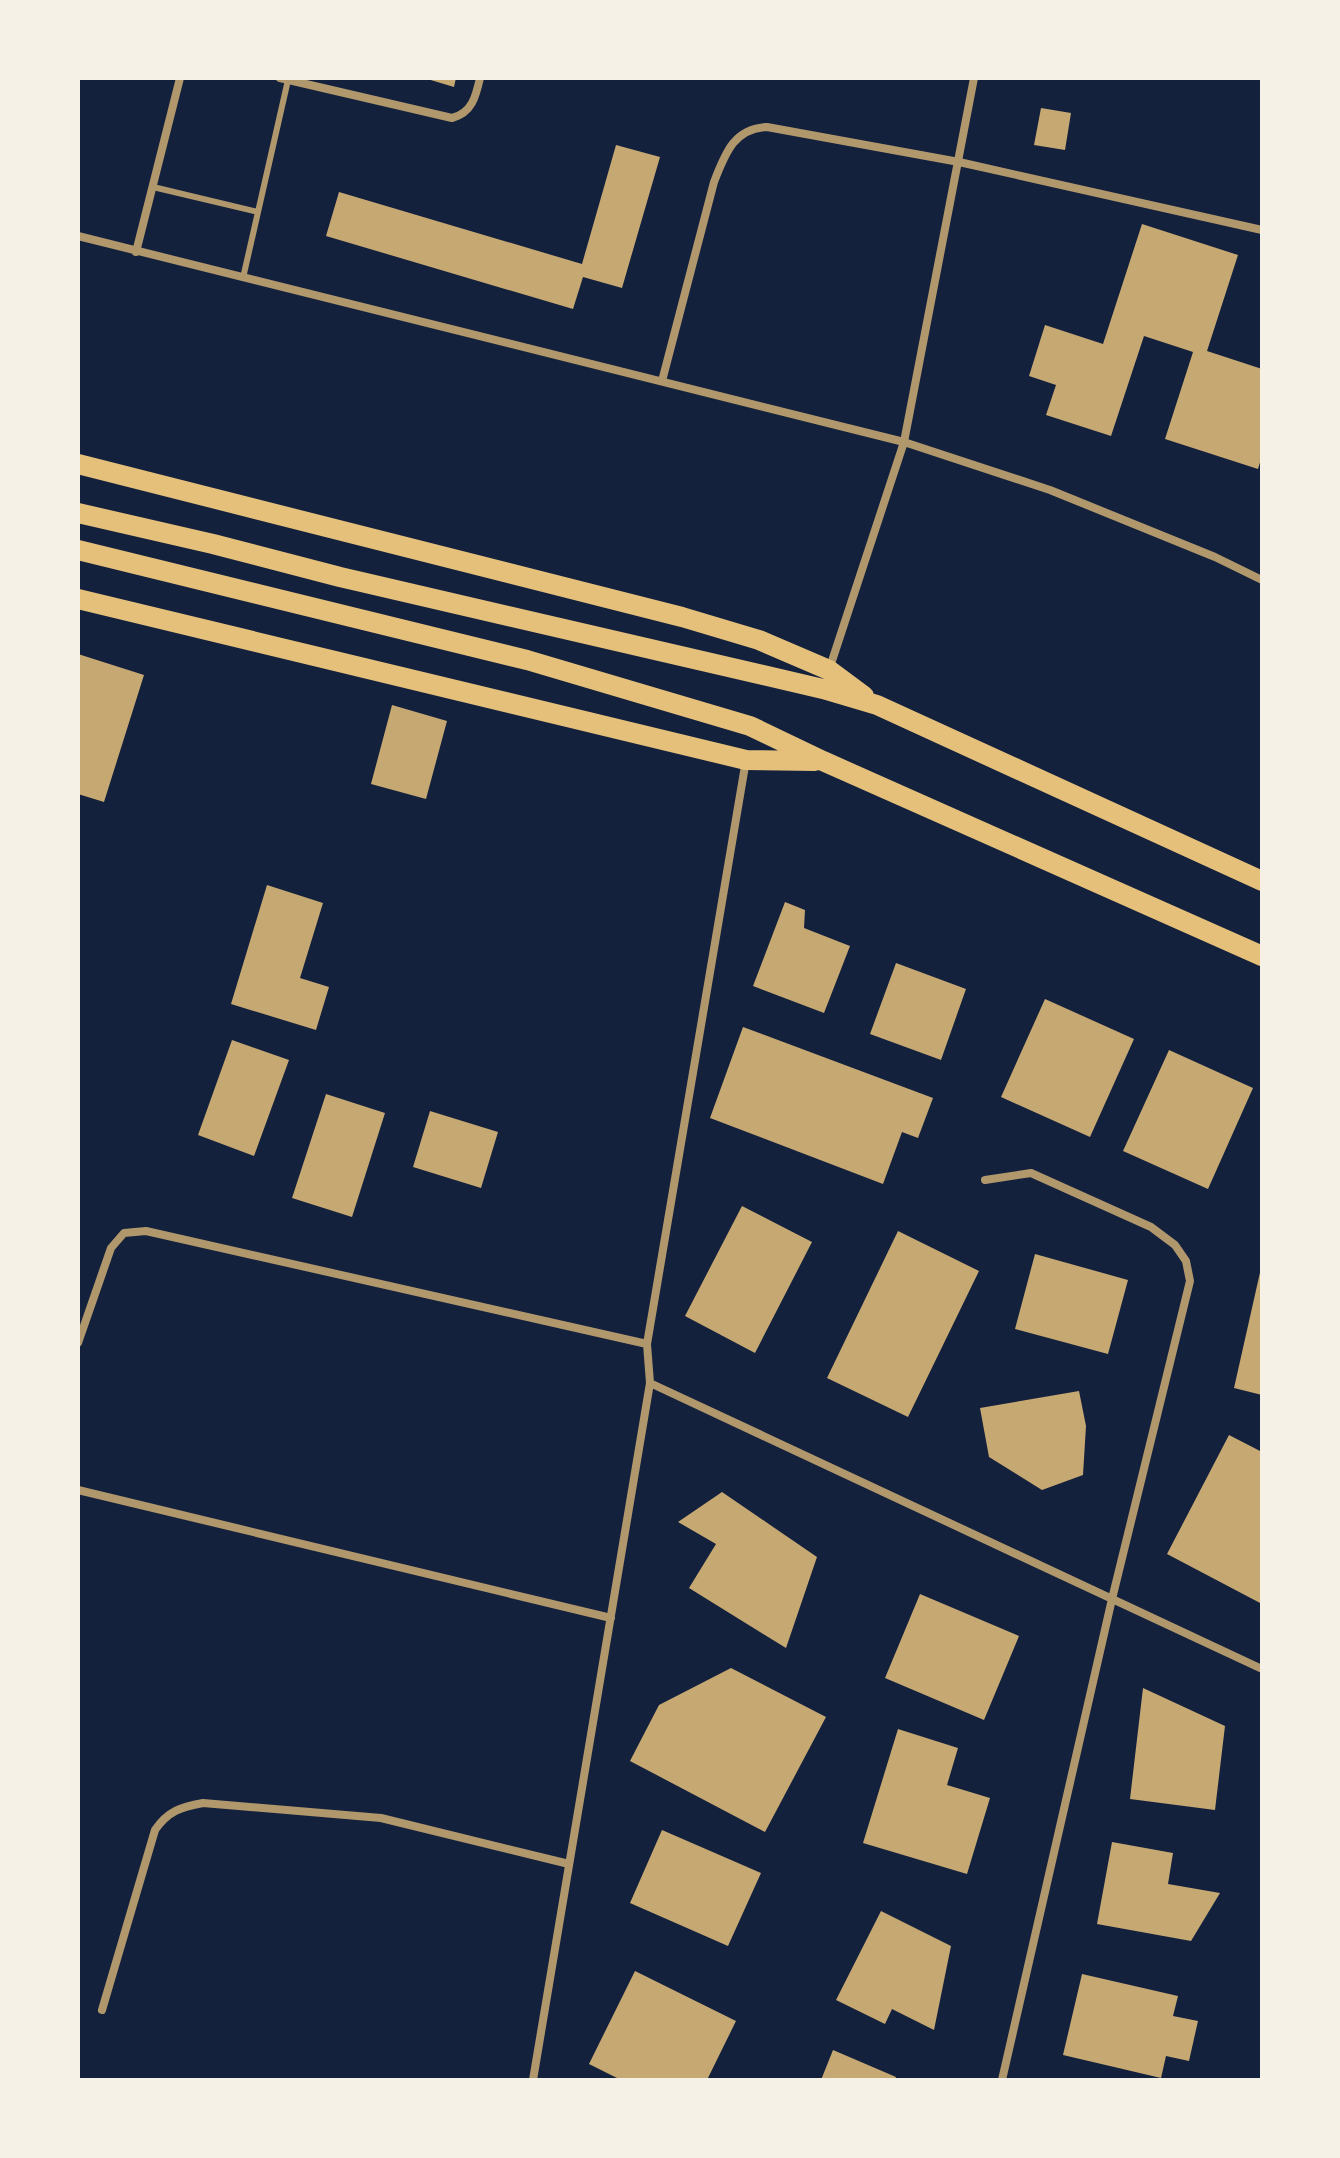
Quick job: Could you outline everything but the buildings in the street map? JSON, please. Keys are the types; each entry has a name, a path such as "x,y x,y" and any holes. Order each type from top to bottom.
{"main road":[{"path":"78,464 682,617 759,640 826,680 877,705 1262,881"},
{"path":"78,513 340,577 826,680"},
{"path":"78,550 527,660 750,726 1262,956"},
{"path":"78,599 746,760 823,761"}],"street":[{"path":"136,252 180,78"},
{"path":"284,79 452,118 463,115 470,108 480,78"},
{"path":"826,680 904,442 974,78"},
{"path":"662,381 714,182 736,137 752,127 767,127 959,162 1262,230"},
{"path":"78,236 904,442 1050,490 1215,557 1262,580"},
{"path":"533,2080 650,1383 647,1344 746,760"},
{"path":"985,1180 1031,1173 1151,1227 1175,1245 1186,1261 1190,1281 1112,1599 1002,2080"},
{"path":"78,1343 111,1248 124,1233 146,1231 647,1344"},
{"path":"650,1383 1262,1669"},
{"path":"78,1490 611,1618"},
{"path":"102,2010 155,1830 164,1817 179,1807 217,1803 381,1818 569,1864"}],"lane":[{"path":"243,278 284,79"},
{"path":"153,187 258,212"}]}
